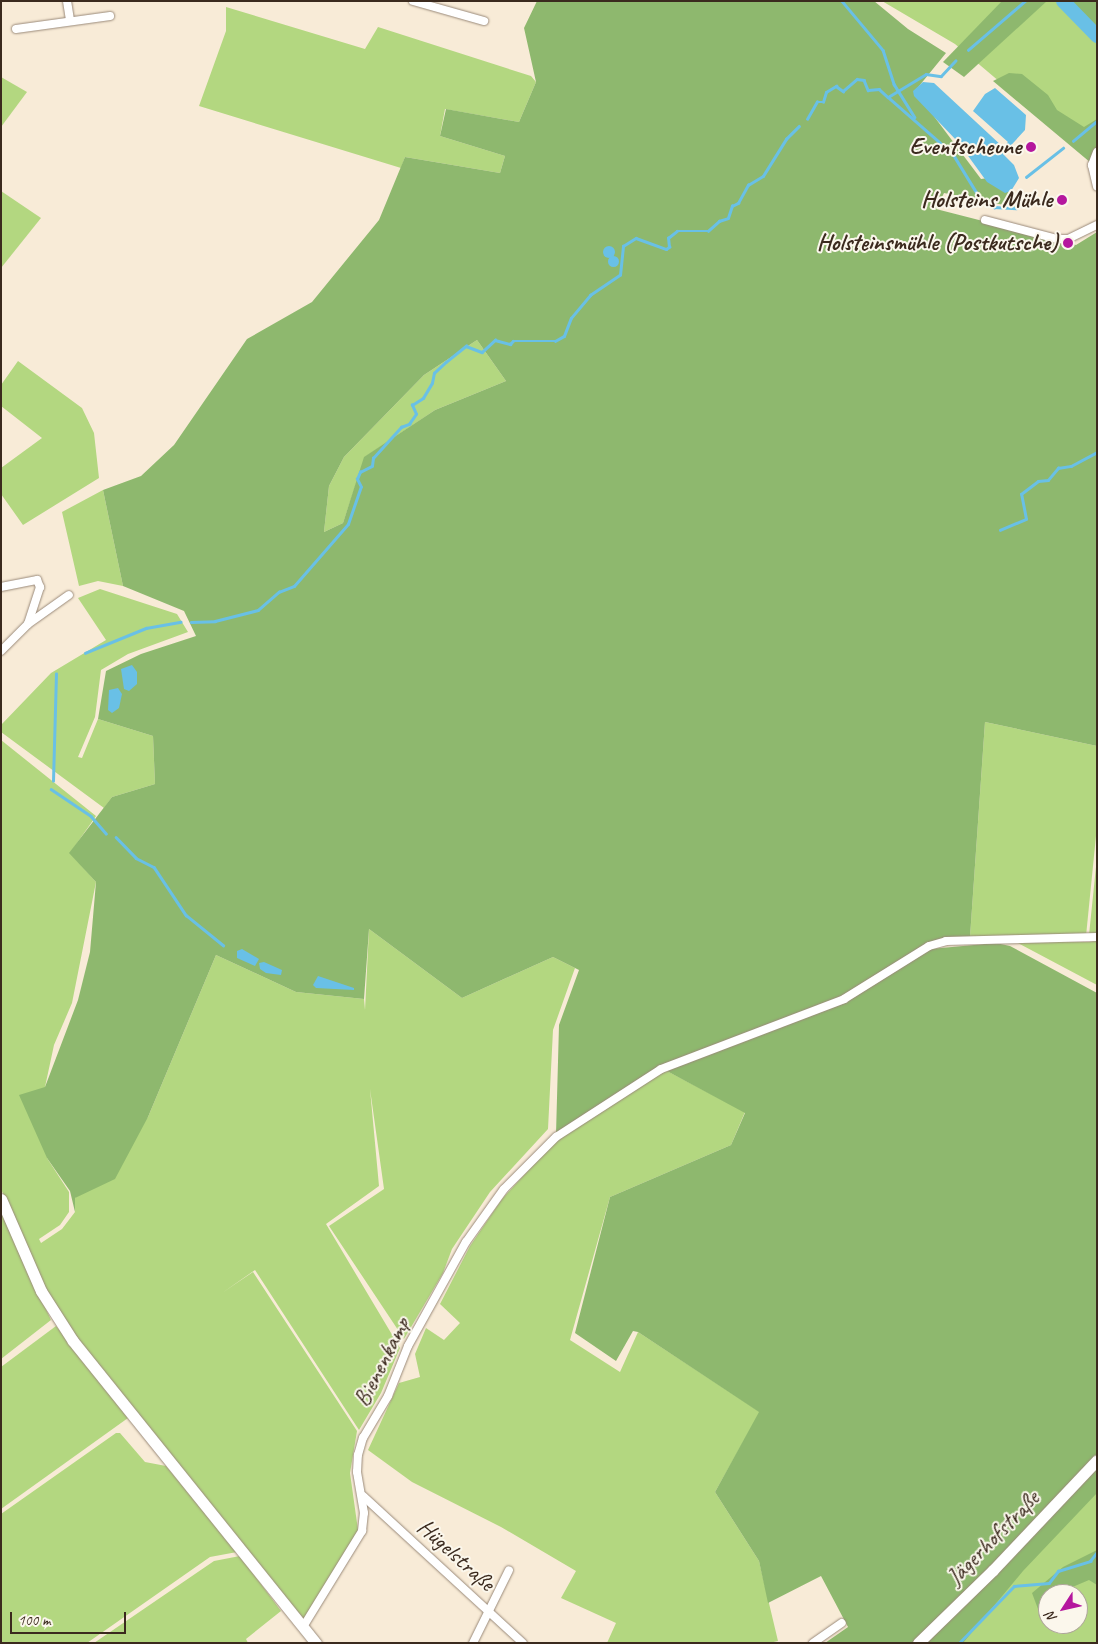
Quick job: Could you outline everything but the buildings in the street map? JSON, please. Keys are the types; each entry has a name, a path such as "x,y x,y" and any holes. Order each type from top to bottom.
{"street":[{"path":"67,1 70,21"},
{"path":"413,1 484,21"},
{"path":"16,29 110,16"},
{"path":"1097,152 1092,165 1097,186"},
{"path":"986,220 1058,239 1068,239 1097,226"},
{"path":"1,587 37,580 40,587 28,624"},
{"path":"1,651 28,624 69,595"},
{"name":"Bienenkamp","path":"303,1627 362,1530 363,1496 357,1472 363,1438 388,1396 408,1346 466,1242 504,1189 556,1137 661,1069 844,999 929,946 946,941 1097,937"},
{"path":"1,1199 41,1292 73,1341 316,1643"},
{"name":"Jägerhofstraße","path":"918,1643 968,1596 1097,1460"},
{"name":"Hügelstraße","path":"363,1496 523,1643"},
{"path":"473,1643 509,1570"},
{"path":"814,1643 842,1624"}],"green space":[{"path":"537,1 874,1 908,29 946,53 915,91 981,179 988,178 1027,202 1014,207 944,193 936,209 1076,245 1097,232 1097,746 985,722 970,937 948,938 843,997 664,1065 556,1134 559,1025 579,970 553,957 462,998 369,929 364,999 296,992 216,955 148,1117 115,1179 75,1198 75,1212 70,1191 47,1158 19,1095 45,1087 78,1000 90,952 96,882 69,853 112,797 155,784 153,736 98,719 106,671 141,654 196,636 184,611 123,586 103,490 141,476 174,445 247,339 312,302 379,220 405,157 500,173 505,156 440,136 446,109 519,122 536,82 524,28","holes":["477,340 506,381 435,410 364,457 343,523 324,532 329,486 344,457 424,375"]},
{"path":"882,1 1097,1 1097,164 955,44"},
{"path":"1002,1 1047,1 964,77 943,62"},
{"path":"1062,1 1097,1 1097,31"},
{"path":"226,7 365,49 378,27 531,76 536,82 519,122 445,109 440,136 505,156 500,173 405,157 401,168 199,106 226,31"},
{"path":"1009,73 1022,74 1048,95 1057,110 1084,127 1097,119 1097,168 993,81"},
{"path":"1,77 27,92 1,127"},
{"path":"1,191 41,218 1,268"},
{"path":"477,340 506,381 435,410 365,457 343,523 324,532 329,486 344,457 424,375"},
{"path":"18,361 82,408 94,433 99,478 23,525 1,494 1,468 42,438 1,406 1,385"},
{"path":"103,490 123,586 98,581 79,586 62,512"},
{"path":"100,589 177,614 188,632 128,654 101,670 95,717 78,757 82,758 98,719 153,736 155,784 112,797 104,808 1,732 1,725 51,673 106,640 78,598"},
{"path":"985,722 1097,746 1097,826 1086,936 970,937"},
{"path":"1,740 96,816 70,853 96,882 72,1003 54,1045 45,1087 47,1158 69,1192 69,1212 60,1225 39,1239 41,1243 62,1229 75,1212 75,1198 148,1117 216,955 296,992 364,999 365,1010 369,929 462,998 553,957 575,968 553,1030 548,1129 490,1192 452,1249 443,1273 404,1339 329,1226 384,1189 370,1089 379,1186 326,1224 400,1348 381,1393 359,1430 255,1270 222,1293 253,1272 357,1431 350,1473 358,1530 302,1625 68,1326 47,1292 1,1189"},
{"path":"1097,857 1097,934 1089,935"},
{"path":"1097,940 1097,985 1014,941 1089,942"},
{"path":"996,943 1010,946 1097,993 1097,1493 1023,1571 963,1643 825,1643 848,1627 821,1576 768,1603 759,1561 715,1492 759,1412 638,1332 633,1331 616,1361 575,1333 610,1197 731,1145 745,1113 665,1070 845,1003 930,949"},
{"path":"665,1070 745,1112 731,1145 610,1197 570,1340 620,1372 638,1332 760,1412 715,1492 759,1561 778,1641 769,1643 607,1643 616,1623 561,1598 576,1571 501,1527 412,1482 368,1450 399,1383 420,1377 415,1354 426,1328 444,1340 460,1323 440,1304 470,1246 502,1199 559,1137"},
{"path":"1,1212 51,1320 1,1359"},
{"path":"56,1326 128,1418 1,1509 1,1367"},
{"path":"116,1433 120,1433 145,1462 166,1466 237,1552 210,1557 87,1643 1,1643 1,1514"},
{"path":"1097,1484 1097,1643 937,1643"},
{"path":"1097,1550 1097,1585 1089,1580 1080,1584 1043,1584 1063,1567"},
{"path":"240,1556 281,1611 246,1639 248,1643 94,1643 214,1561"},
{"path":"1038,1588 1038,1609 1032,1593"}],"water":[{"path":"923,82 934,83 1003,147 1008,142 973,111 985,94 995,88 1026,115 1025,130 1003,154 1014,165 1019,178 1011,191 1005,193 987,182 958,142 914,96 913,91"},
{"path":"609,246 615,252 609,258 603,252"},
{"path":"611,256 615,256 618,261 617,265 611,266 608,263 608,259"},
{"path":"132,665 137,672 137,684 129,691 124,689 121,669"},
{"path":"118,688 122,694 119,708 112,713 108,710 109,690"},
{"path":"242,949 259,959 255,966 237,958 237,951"},
{"path":"264,962 282,970 281,975 266,973 260,969 259,963"},
{"path":"318,976 354,988 354,990 316,988 313,985"}],"waterway":[{"path":"842,1 883,50 894,84 915,117"},
{"path":"968,50 1025,1"},
{"path":"1063,1 1097,36"},
{"path":"807,119 817,102 823,102 826,92 836,86 843,91 857,79 864,80 868,90 879,89 888,97 926,74 941,76 955,61"},
{"path":"888,97 953,154 980,198 994,207 1016,208 1031,201"},
{"path":"1073,141 1097,121"},
{"path":"191,622 215,621 258,610 279,592 294,586 348,524 361,487 357,479 360,472 372,466 373,458 401,427 409,424 416,414 412,405 423,398 432,383 434,373 446,362 466,346 482,352 495,340 510,344 513,341 555,341 564,336 571,318 590,295 620,275 623,246 636,238 666,249 669,247 668,238 677,231 708,231 719,221 728,218 732,206 738,203 748,185 763,176 786,139 799,126"},
{"path":"1026,177 1063,148"},
{"path":"1000,530 1026,519 1021,494 1038,481 1048,480 1058,468 1071,466 1097,452"},
{"path":"85,653 146,628 180,622"},
{"path":"53,781 56,674"},
{"path":"51,789 91,816 106,833"},
{"path":"116,837 136,858 154,867 186,915 223,945"},
{"path":"959,1643 1014,1586 1049,1583 1058,1571 1090,1561 1097,1552"}],"place":[{"name":"Eventscheune","path":"1031,147"},
{"name":"Holsteins Mühle","path":"1062,200"},
{"name":"Holsteinsmühle (Postkutsche)","path":"1068,243"}]}
